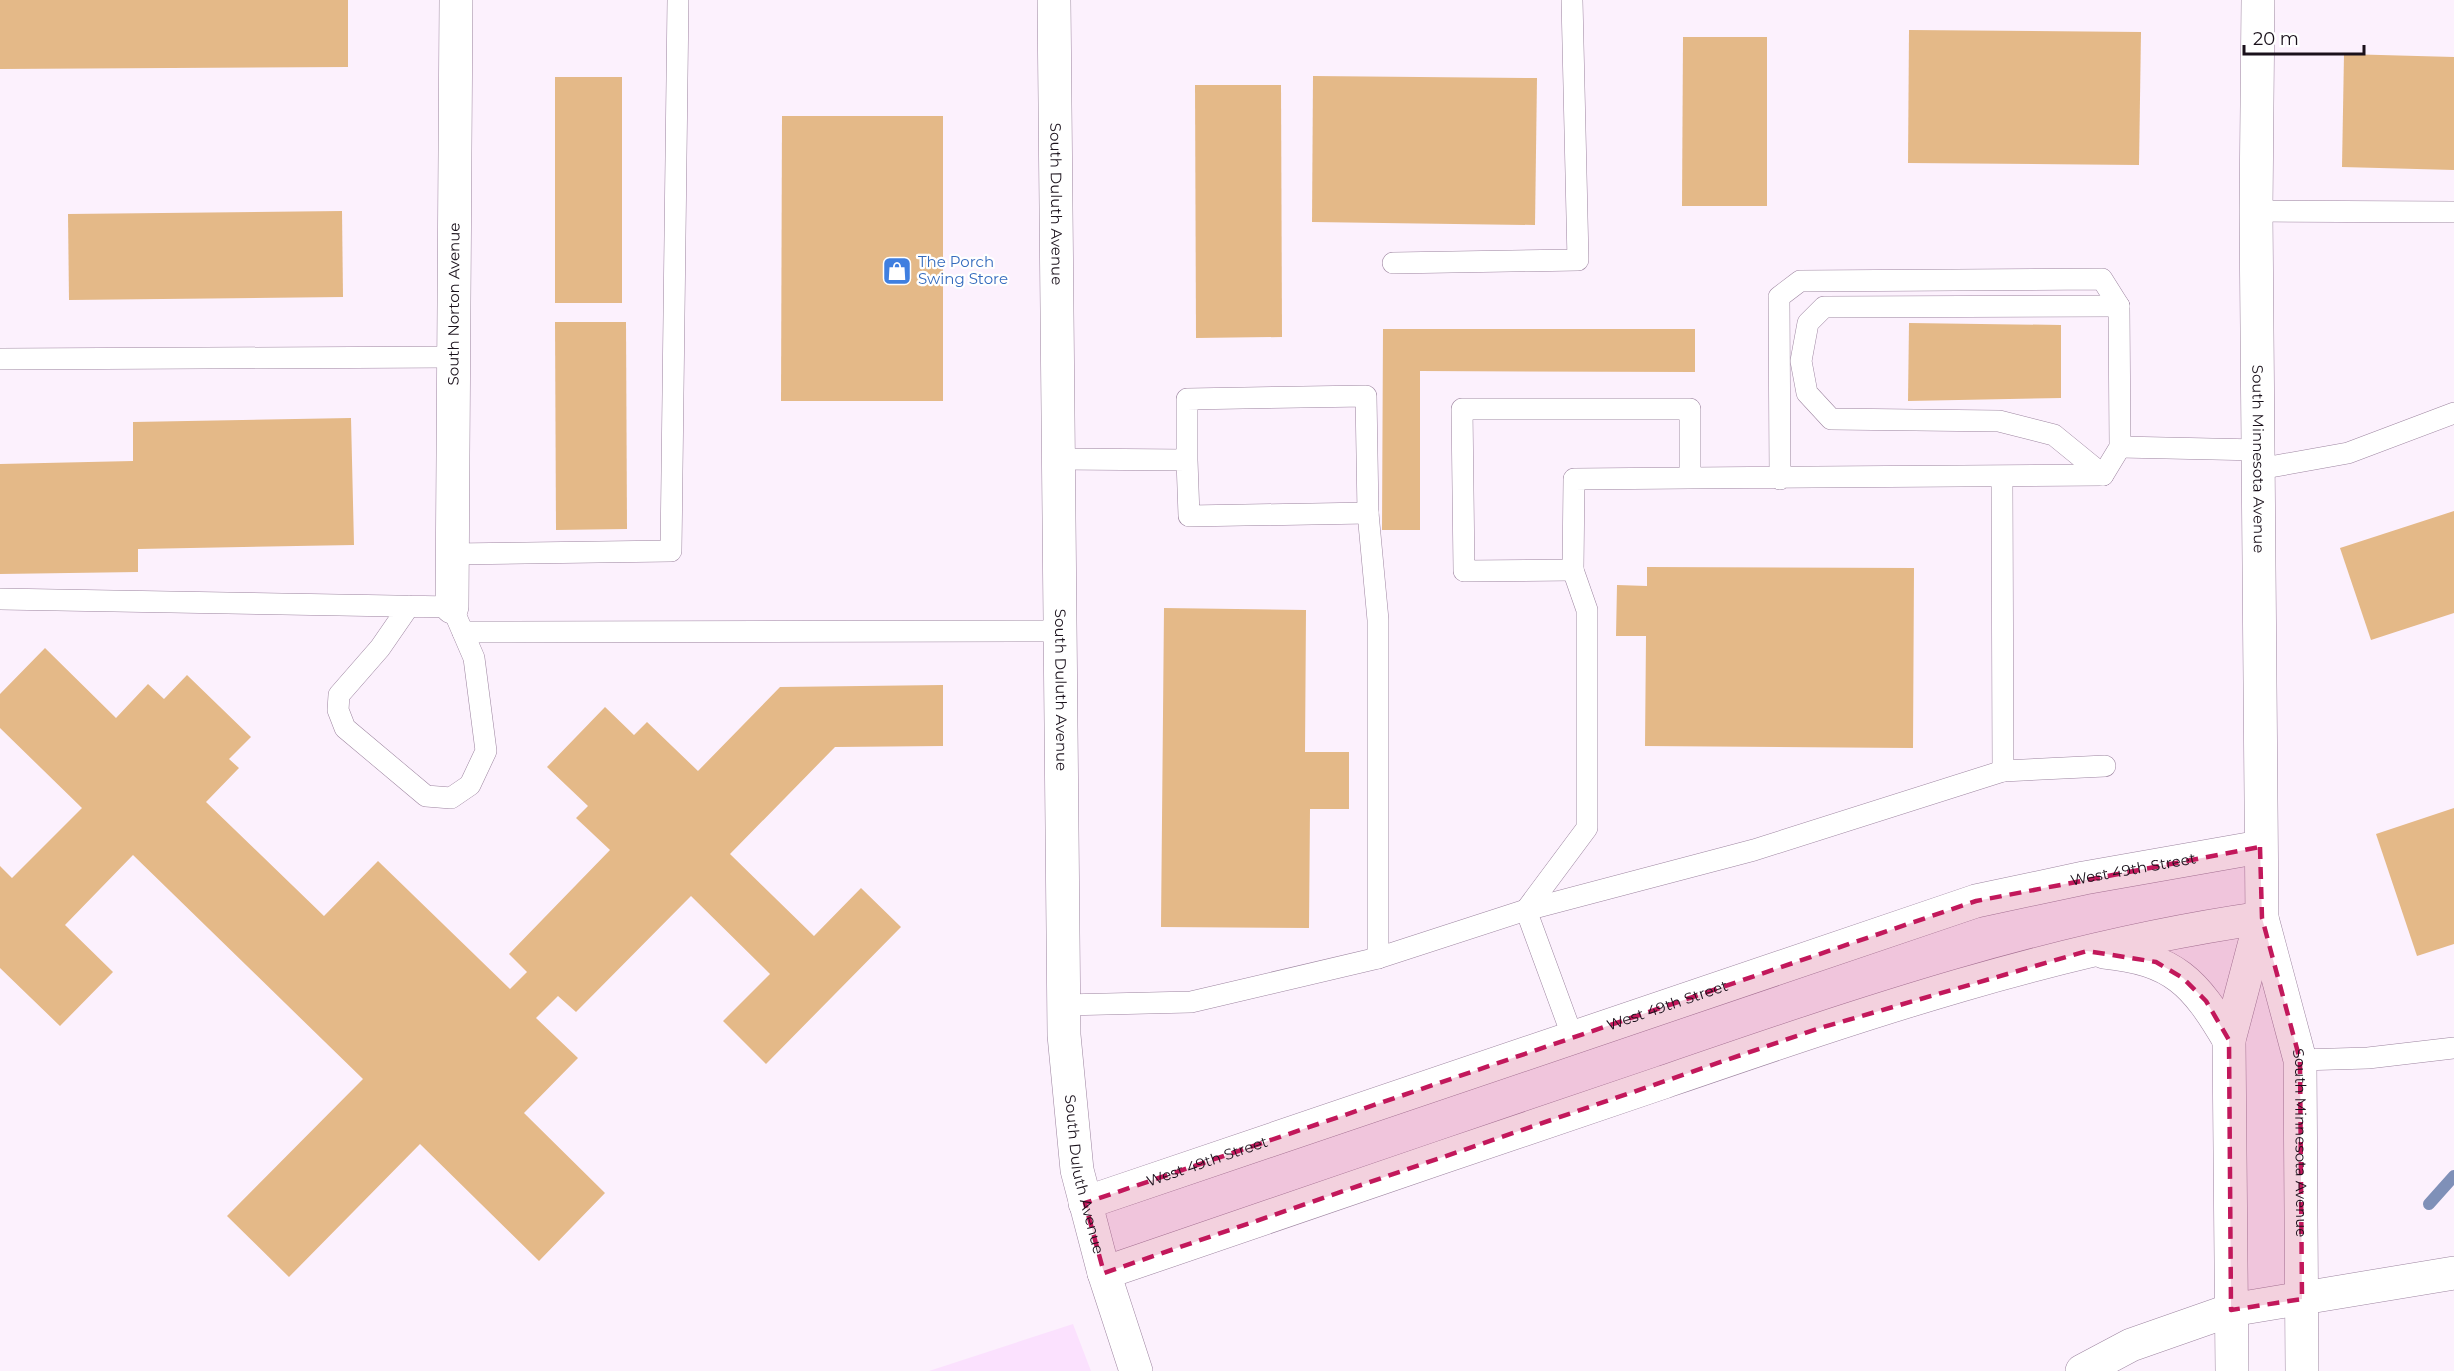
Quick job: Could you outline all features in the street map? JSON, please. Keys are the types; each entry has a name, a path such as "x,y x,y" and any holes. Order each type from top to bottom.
{"main road":[{"name":"South Norton Avenue","path":"456,0 452,554 457,619"},
{"name":"South Duluth Avenue","path":"1054,0 1064,1005 1069,1104 1077,1170 1085,1203 1104,1273 1136,1371"},
{"name":"South Minnesota Avenue","path":"2258,0 2256,211 2262,918 2300,1060 2302,1371"},
{"name":"West 49th Street","path":"1085,1203 1976,901 2084,878 2260,847"},
{"name":"South Minnesota Avenue","path":"2232,1371 2229,1040 2262,918"},
{"path":"1104,1273 1820,1028 1953,987 2148,936 2262,918"},
{"path":"2087,951 2125,954 2156,962 2183,978 2206,1001 2229,1040"},
{"path":"2082,1371 2131,1345 2232,1310 2454,1273"}],"lane":[{"path":"452,554 671,551 678,0"},
{"path":"1393,263 1578,260 1572,0"},
{"path":"2256,211 2454,212"},
{"path":"1780,478 1779,297 1800,281 2102,279 2120,306 2120,447 2103,475"},
{"path":"2103,475 2055,435 1999,421 1831,418 1807,393 1801,361 1808,323 1824,307 2120,306"},
{"path":"0,359 453,357"},
{"path":"1368,513 1189,516 1187,399 1366,396 1368,513 1378,620 1378,958"},
{"path":"1573,570 1464,571 1462,409 1690,409 1690,478"},
{"path":"2120,447 2259,459 2348,453 2454,413"},
{"path":"1058,459 1187,460"},
{"path":"1526,910 1587,828 1587,610 1573,570 1574,479 2103,475"},
{"path":"2002,477 2003,771"},
{"path":"0,599 409,606 457,619 1060,631"},
{"path":"409,606 380,648 339,695 338,710 345,728 426,796 451,798 470,785 486,751 474,658 457,619"},
{"path":"1064,1005 1191,1002 1378,958 1526,910 1754,850 2003,771 2105,766"},
{"path":"1526,910 1573,1038"},
{"path":"2300,1060 2368,1058 2454,1048"}],"highlighted area":[{"path":"2260,847 2262,918 2300,1060 2302,1299 2231,1310 2229,1040 2206,1001 2183,978 2156,962 2087,951 1820,1028 1104,1273 1085,1203 1976,901"}],"shaded area":[{"path":"1073,1324 1091,1371 929,1371"}],"building":[{"path":"0,0 348,0 348,67 0,69"},
{"path":"1909,30 2141,32 2139,165 1908,163"},
{"path":"1683,37 1767,37 1767,206 1682,206"},
{"path":"2344,54 2454,57 2454,170 2342,167"},
{"path":"1313,76 1537,78 1535,225 1312,222"},
{"path":"555,77 622,77 622,303 555,303"},
{"path":"1195,85 1281,85 1282,337 1196,338"},
{"path":"782,116 943,116 943,401 781,401"},
{"path":"342,211 343,297 69,300 68,214"},
{"path":"555,322 626,322 627,529 556,530"},
{"path":"1909,323 2061,325 2061,398 1908,401"},
{"path":"1383,329 1695,329 1695,372 1420,371 1420,530 1382,530"},
{"path":"351,418 354,545 138,549 138,572 0,574 0,464 133,461 133,422"},
{"path":"2454,511 2454,613 2371,640 2340,548"},
{"path":"1647,567 1914,568 1913,748 1645,746 1646,636 1616,636 1617,585 1647,586"},
{"path":"1164,608 1306,610 1305,752 1349,752 1349,809 1310,809 1309,928 1161,927"},
{"path":"45,648 116,718 148,684 164,699 187,675 251,737 229,759 239,768 206,802 324,916 378,861 510,989 527,972 509,954 610,850 576,818 588,806 547,767 605,707 634,735 647,722 698,771 780,687 943,685 943,746 835,747 730,854 814,936 861,888 901,927 766,1064 723,1021 770,974 691,896 576,1012 558,996 536,1018 578,1058 524,1113 605,1193 539,1261 420,1144 289,1277 227,1216 363,1079 133,855 65,925 113,972 60,1026 0,968 0,866 12,878 82,808 0,728 0,694"},
{"path":"2454,808 2454,944 2417,956 2376,834"}],"waterway":[{"path":"2429,1204 2454,1176"}],"place":[{"name":"The Porch Swing Store","path":"897,271"}]}
